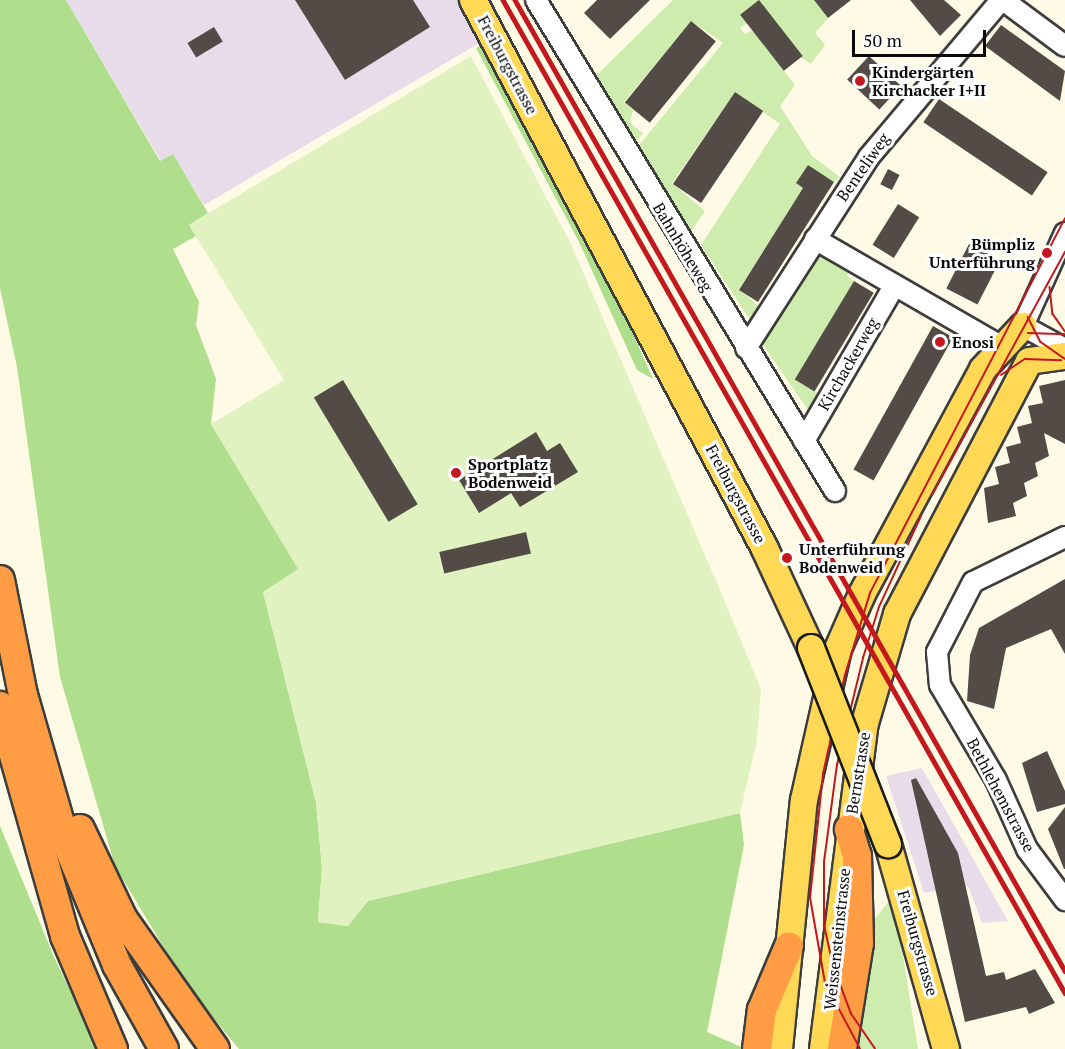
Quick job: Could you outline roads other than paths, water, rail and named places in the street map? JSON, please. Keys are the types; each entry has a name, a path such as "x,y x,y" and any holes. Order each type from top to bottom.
{"highway":[{"path":"0,580 35,742 79,878 117,965 164,1049"},
{"path":"13,646 99,873 169,991 215,1049"},
{"path":"0,706 65,936 113,1049"},
{"path":"24,795 74,931 134,1049"},
{"path":"842,1049 859,943 857,856 849,829"},
{"path":"757,1049 762,1010 789,946"}],"main road":[{"name":"Freiburgstrasse","path":"473,0 765,549 811,648 888,844 946,1049"},
{"name":"Bernstrasse","path":"789,946 811,757 838,648 849,618 983,369 1023,326"},
{"name":"Bernstrasse","path":"849,829 850,772 858,718 890,609 1023,326"},
{"name":"Bernstrasse","path":"849,829 865,723 897,614 1029,361 1065,356"},
{"name":"Weissensteinstrasse","path":"823,1049 838,957 849,829"},
{"path":"779,1049 789,946"}],"street":[{"name":"Bahnhöheweg","path":"536,0 746,348 836,491"},
{"name":"Benteliweg","path":"746,348 815,238 890,128 1002,0"},
{"path":"1002,0 1065,46"},
{"name":"Bernstrasse","path":"1023,326 1065,233"},
{"path":"815,238 893,288 1002,347"},
{"name":"Kirchackerweg","path":"804,441 893,288"},
{"path":"1023,326 1065,349"},
{"name":"Bethlehemstrasse","path":"1065,537 973,582 937,652 940,685 996,780 1027,849 1065,900"}],"tram line":[{"path":"860,1049 825,983 810,898 823,774 845,675 870,593 1065,219"},
{"path":"932,495 1065,252"},
{"path":"1050,287 1053,314 1065,331"},
{"path":"1028,317 1041,342 1065,359"},
{"path":"1028,333 1065,334"},
{"path":"1001,375 1025,359 1061,360"},
{"path":"875,1049 851,1014 833,966 824,925 824,862 837,765 863,658 879,607 921,516"}],"railway":[{"path":"503,0 1065,993"},
{"path":"515,0 1065,971"}],"place":[{"name":"Kindergärten Kirchacker I+II","path":"860,81"},
{"name":"Bümpliz Unterführung","path":"1047,253"},
{"name":"Enosi","path":"940,342"},
{"name":"Sportplatz Bodenweid","path":"456,473"},
{"name":"Unterführung Bodenweid","path":"787,558"}]}
